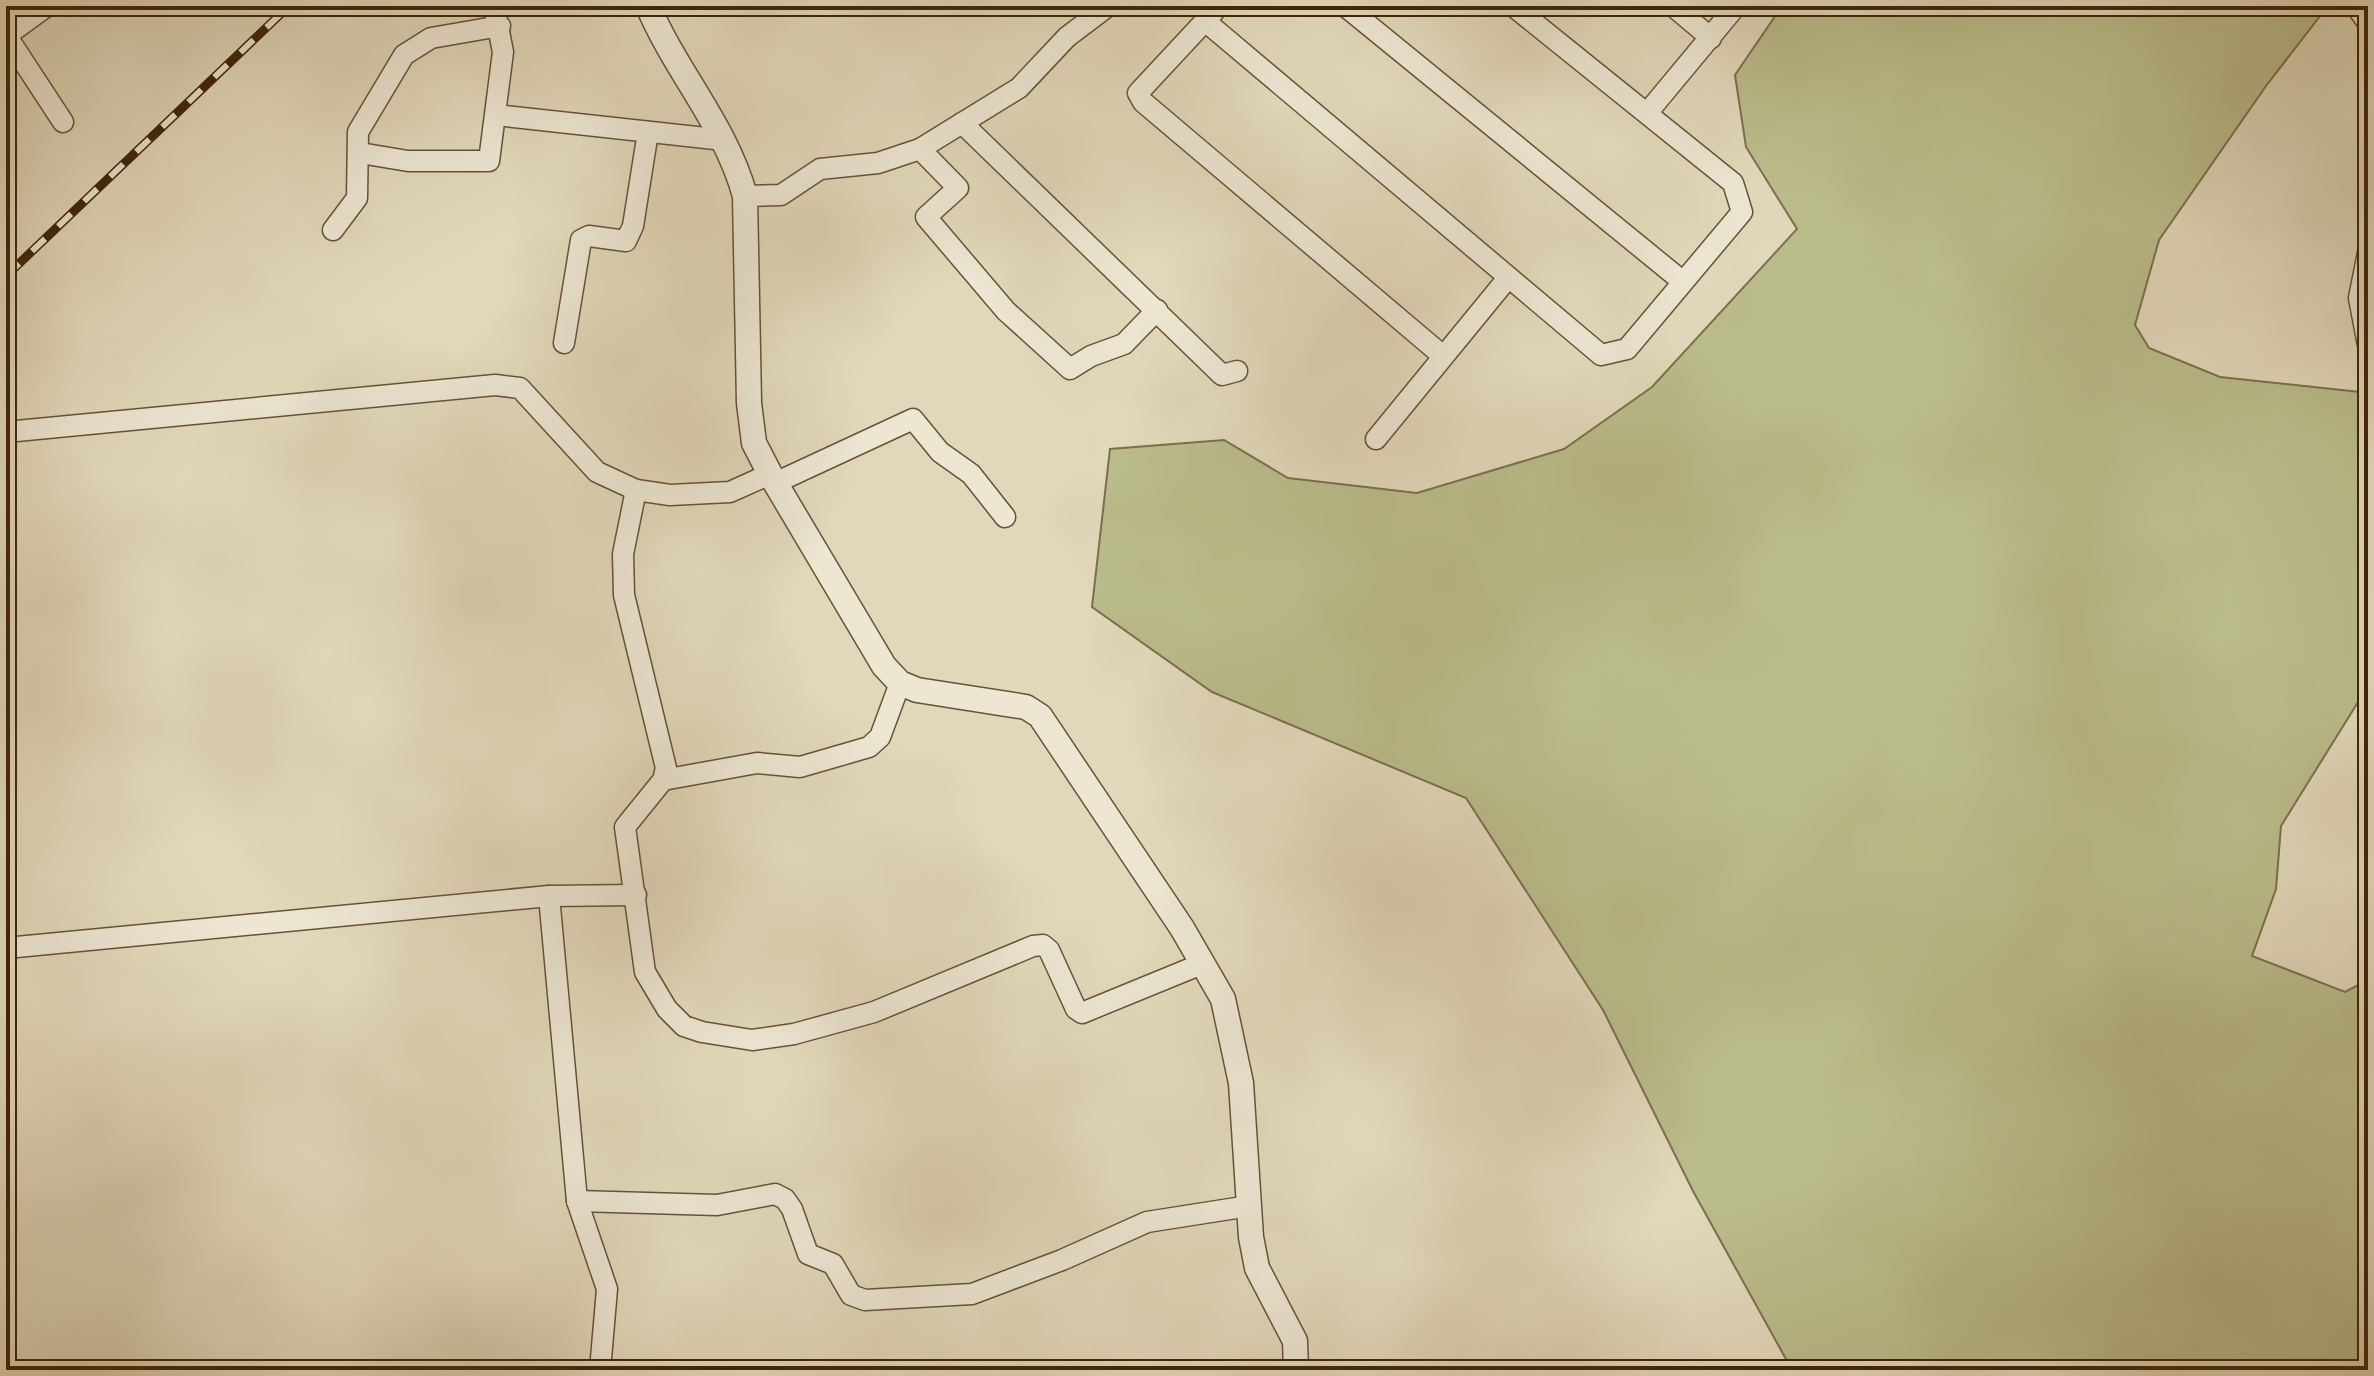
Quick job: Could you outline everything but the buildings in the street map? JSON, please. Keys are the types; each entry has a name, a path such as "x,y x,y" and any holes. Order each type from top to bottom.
{"street":[{"path":"47,6 6,36 63,122"},
{"path":"648,6 663,41 724,140 736,164 745,196 749,403 754,443 884,666 900,683 917,690 1011,704 1040,716 1204,963 1223,999 1232,1031 1241,1083 1249,1206 1257,1268 1295,1341 1303,1368"},
{"path":"745,196 781,195 820,169 878,163 920,149 1019,88 1067,37 1108,6"},
{"path":"1345,6 1682,281"},
{"path":"1443,356 1143,102 1138,93 1212,13 1507,279 1601,355 1627,349 1742,212 1733,183 1513,6"},
{"path":"1673,6 1711,38"},
{"path":"1648,112 1736,6"},
{"path":"2356,6 2368,23"},
{"path":"333,230 357,198 358,132 404,55 431,38 497,16 503,52 489,161 408,161 360,153"},
{"path":"496,115 724,140"},
{"path":"962,123 1222,375 1237,371"},
{"path":"564,343 581,240 589,236 626,241 633,226 648,132"},
{"path":"920,149 958,188 926,217 1006,311 1070,369 1091,356 1124,344 1157,310"},
{"path":"2368,253 2359,298 2368,345"},
{"path":"1376,439 1507,279"},
{"path":"6,432 495,385 520,388 597,472 636,490 670,495 730,492 772,478 913,419 940,452 971,474 1005,517"},
{"path":"636,490 623,554 624,595 666,768 663,780 625,827 645,972 667,1009 684,1026 752,1040 794,1034 874,1012 1033,946 1043,945 1049,950 1076,1009 1082,1013 1204,963"},
{"path":"663,780 757,763 800,767 869,747 880,737 900,683"},
{"path":"6,948 549,896 636,895"},
{"path":"549,896 577,1201 607,1289 600,1370"},
{"path":"577,1201 717,1205 775,1194 785,1199 792,1209 808,1254 833,1264 851,1295 865,1300 972,1294 1062,1260 1147,1222 1249,1206"}],"green space":[{"path":"1782,6 2327,7 2266,86 2159,240 2135,325 2149,348 2220,377 2360,392 2368,401 2368,686 2281,826 2276,889 2252,956 2345,992 2368,980 2368,1370 1792,1370 1693,1191 1603,1010 1466,798 1212,692 1092,607 1110,449 1224,440 1288,478 1417,493 1564,449 1652,387 1797,229 1746,147 1735,75"}],"railway":[{"path":"6,276 289,6"}]}
